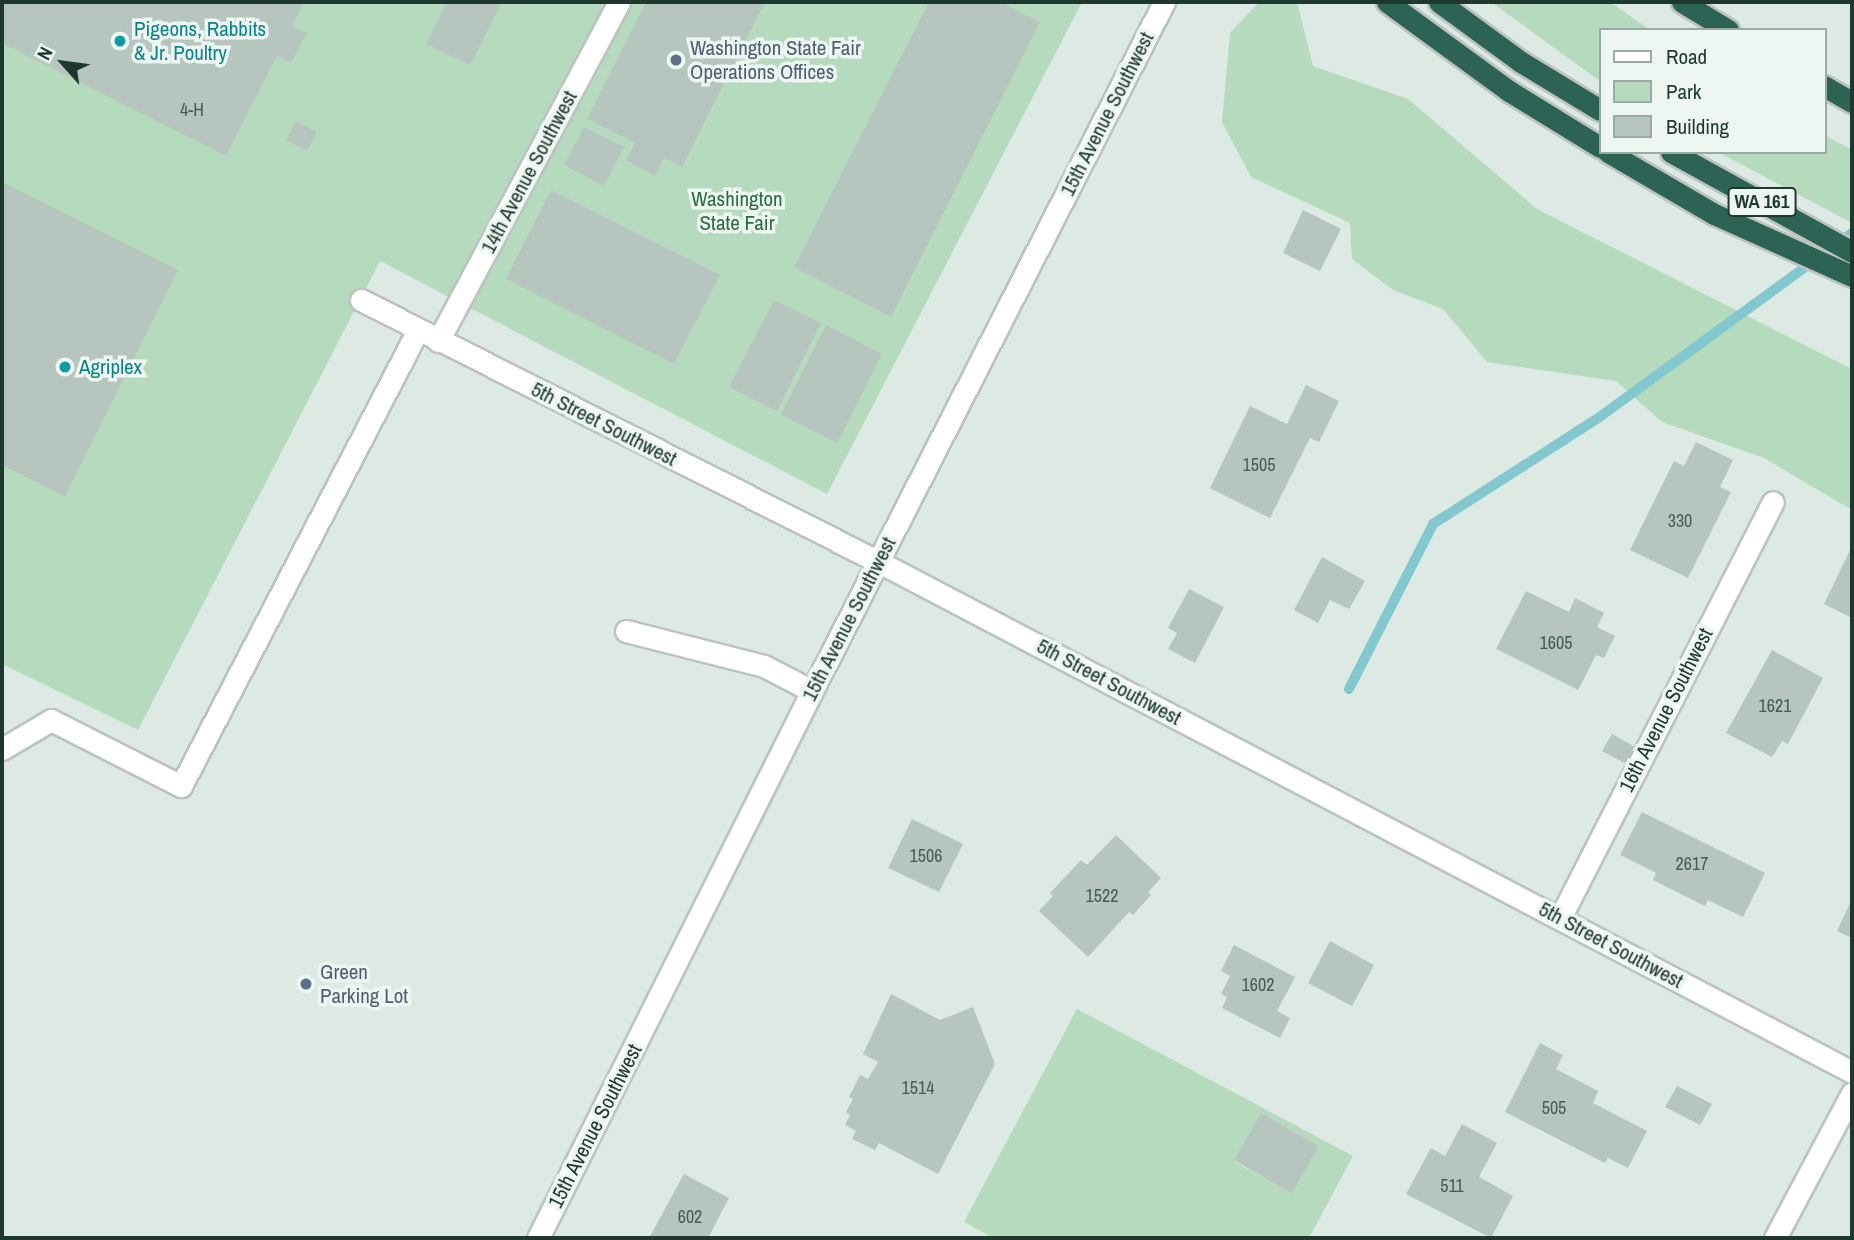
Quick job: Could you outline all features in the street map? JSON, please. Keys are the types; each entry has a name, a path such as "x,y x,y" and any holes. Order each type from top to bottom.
{"highway":[{"path":"1439,2 1521,62 1598,109"},
{"path":"1682,2 1725,28"},
{"path":"1390,5 1509,91 1598,146"},
{"path":"1826,87 1852,102"},
{"path":"1611,154 1714,214 1852,276"},
{"name":"WA 161","path":"1675,154 1852,252"}],"street":[{"name":"14th Avenue Southwest","path":"438,341 619,2"},
{"name":"15th Avenue Southwest","path":"538,1238 812,691 1164,2"},
{"name":"5th Street Southwest","path":"361,300 879,562 1852,1072"},
{"path":"2,749 51,720 181,786 418,330"},
{"name":"16th Avenue Southwest","path":"1560,918 1773,502"},
{"path":"626,631 764,666 812,691"},
{"path":"1776,1238 1852,1093"}],"green space":[{"name":"Washington State Fair","path":"2,2 1082,2 827,494 380,261 138,730 2,664"},
{"path":"1259,2 1297,2 1313,66 1408,99 1537,209 1852,369 1852,510 1764,458 1662,422 1616,381 1487,362 1443,309 1393,290 1352,259 1350,223 1251,177 1222,122 1230,33"},
{"path":"1491,2 1610,2 1647,28 1598,28 1598,80"},
{"path":"1826,136 1852,150 1852,223 1722,154 1826,154"},
{"path":"1077,1009 1353,1156 1309,1238 994,1238 964,1222","holes":["1261,1113 1319,1146 1292,1194 1234,1161"]}],"building":[{"path":"2,2 304,2 292,26 307,33 291,63 277,56 226,156 2,43"},
{"path":"447,2 502,2 470,65 426,44"},
{"name":"Washington State Fair Operations Offices","path":"646,2 765,2 682,167 664,158 655,176 626,160 635,143 587,119"},
{"path":"929,2 1000,2 1040,22 891,317 794,267"},
{"path":"296,121 317,132 307,151 286,140"},
{"path":"584,127 624,147 604,186 564,165"},
{"name":"Agriplex","path":"2,182 178,270 65,496 2,465"},
{"path":"551,190 720,275 674,364 506,279"},
{"path":"1303,210 1341,229 1320,271 1283,253"},
{"path":"774,300 821,323 777,411 729,387"},
{"path":"826,325 882,354 837,443 781,415"},
{"path":"1306,385 1339,401 1319,442 1310,438 1270,518 1210,488 1250,406 1287,424"},
{"path":"1696,442 1733,460 1720,487 1731,492 1688,578 1630,550 1674,461 1684,466"},
{"path":"1852,546 1852,618 1824,604"},
{"path":"1322,557 1365,581 1349,609 1330,600 1318,623 1294,610"},
{"path":"1189,589 1224,607 1195,663 1168,649 1177,633 1168,628"},
{"path":"1526,591 1569,612 1575,598 1604,613 1597,627 1615,636 1604,658 1596,655 1578,690 1496,649"},
{"path":"1772,650 1823,678 1788,744 1782,741 1772,757 1726,733"},
{"path":"1612,734 1637,748 1628,765 1602,751"},
{"path":"1642,812 1765,873 1743,917 1708,900 1705,906 1653,880 1656,873 1620,855"},
{"path":"912,819 963,844 939,892 888,868"},
{"path":"1116,835 1161,878 1148,892 1151,895 1133,915 1129,912 1088,957 1039,911 1053,896 1050,893 1081,860 1087,865"},
{"path":"1852,899 1852,938 1837,931"},
{"path":"1330,941 1374,965 1352,1006 1308,983"},
{"path":"1234,945 1295,977 1277,1011 1290,1018 1280,1038 1222,1008 1227,997 1221,994 1230,976 1221,971"},
{"path":"891,994 940,1020 973,1007 995,1064 938,1174 879,1143 875,1150 852,1139 856,1131 845,1125 850,1115 846,1112 853,1099 849,1097 860,1075 868,1079 878,1062 863,1054"},
{"path":"1540,1043 1563,1055 1556,1069 1598,1091 1593,1103 1647,1131 1628,1168 1608,1158 1605,1163 1505,1112"},
{"path":"1677,1086 1712,1104 1700,1125 1665,1107"},
{"path":"1261,1113 1319,1146 1292,1194 1234,1160"},
{"path":"1462,1124 1497,1143 1479,1177 1513,1196 1491,1238 1406,1194 1431,1148 1445,1156"},
{"path":"684,1174 729,1198 709,1236 713,1238 649,1238"}],"waterway":[{"path":"1349,689 1433,524 1601,416 1852,233"}],"place":[{"name":"Pigeons, Rabbits & Jr. Poultry","path":"120,41"},
{"name":"Washington State Fair Operations Offices","path":"676,60"},
{"name":"Agriplex","path":"65,367"},
{"name":"Green Parking Lot","path":"306,984"}]}
